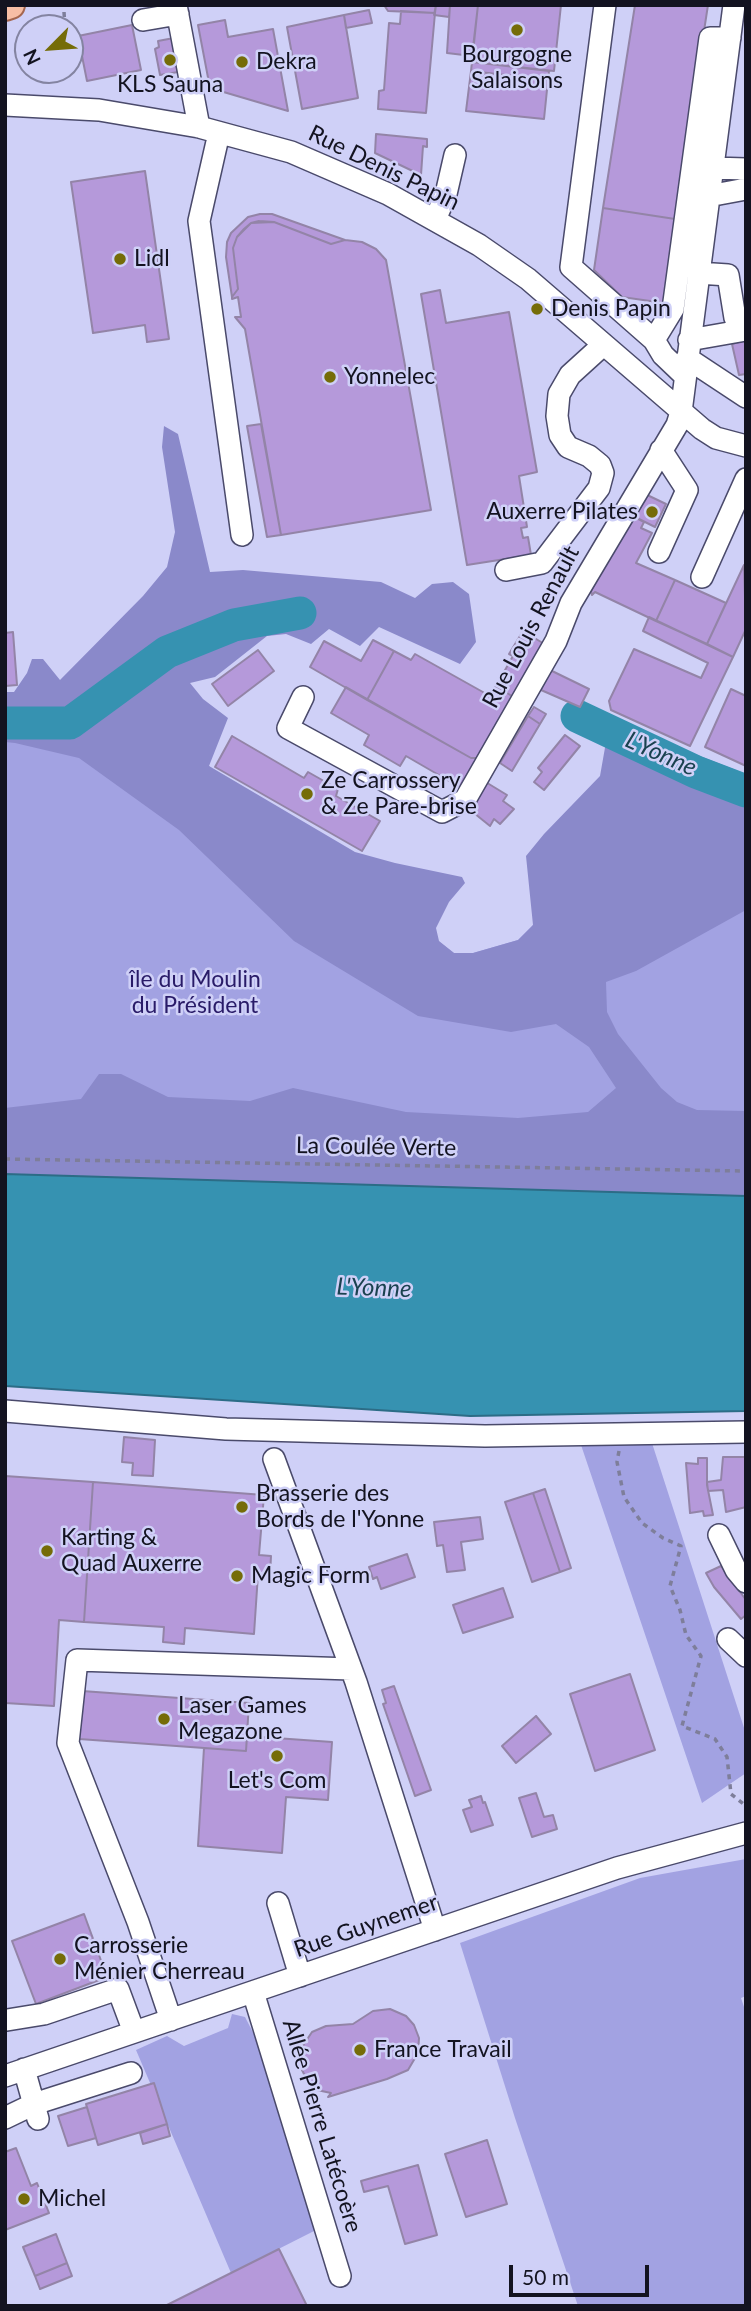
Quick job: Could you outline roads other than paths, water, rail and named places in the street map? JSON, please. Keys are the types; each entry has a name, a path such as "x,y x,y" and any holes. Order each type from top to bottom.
{"main road":[{"path":"5,7 11,5"}],"street":[{"path":"605,5 571,267 654,340 663,355 687,358 746,397"},
{"name":"Rue Louis Renault","path":"303,697 288,728 442,812 465,800 556,641 571,603 677,425 681,412 734,5"},
{"path":"143,20 177,9 209,130 199,221 242,535"},
{"path":"654,340 673,309 710,38 730,38"},
{"name":"Rue Denis Papin","path":"5,105 99,110 209,130 291,152 388,194 479,245 528,279 681,412 716,438 746,446"},
{"path":"435,220 446,194 455,155"},
{"path":"713,167 746,169"},
{"path":"709,192 719,194 746,189"},
{"path":"687,358 740,323 728,275 698,273"},
{"path":"506,570 542,563 599,488 603,473 600,465 589,456 568,447 560,435 557,416 559,394 570,375 603,345"},
{"path":"659,552 687,489 661,450"},
{"path":"702,577 746,480"},
{"path":"5,1411 226,1429 485,1436 746,1432"},
{"path":"274,1459 351,1669 435,1930"},
{"path":"719,1535 736,1570 746,1582"},
{"path":"728,1639 746,1656"},
{"path":"171,2020 138,1922 68,1743 76,1660 351,1669"},
{"name":"Rue Guynemer","path":"15,2073 617,1868 744,1829"},
{"path":"278,1903 300,1976"},
{"path":"6,2019 44,2014 118,1989 134,2032"},
{"name":"Allée Pierre Latécoère","path":"253,1992 340,2276"},
{"path":"15,2073 36,2112"},
{"path":"5,2118 36,2112 131,2073"}],"water":[{"path":"5,1174 746,1196 746,1411 470,1416 5,1386"}],"waterway":[{"path":"5,723 70,723 167,652 234,625 300,613"},
{"name":"L'Yonne","path":"577,716 696,772 746,791"}],"place":[{"name":"Bourgogne Salaisons","path":"517,30"},
{"name":"KLS Sauna","path":"170,60"},
{"name":"Dekra","path":"242,62"},
{"name":"Lidl","path":"120,259"},
{"name":"Denis Papin","path":"537,309"},
{"name":"Yonnelec","path":"330,377"},
{"name":"Auxerre Pilates","path":"652,512"},
{"name":"Ze Carrossery & Ze Pare-brise","path":"307,794"},
{"name":"Brasserie des Bords de l'Yonne","path":"242,1507"},
{"name":"Karting & Quad Auxerre","path":"47,1551"},
{"name":"Magic Form","path":"237,1576"},
{"name":"Laser Games Megazone","path":"164,1719"},
{"name":"Let's Com","path":"277,1756"},
{"name":"Carrosserie Ménier Cherreau","path":"60,1959"},
{"name":"France Travail","path":"360,2050"},
{"name":"Michel","path":"24,2199"}],"park label":[{"name":"île du Moulin du Président","path":"195,993"}]}
